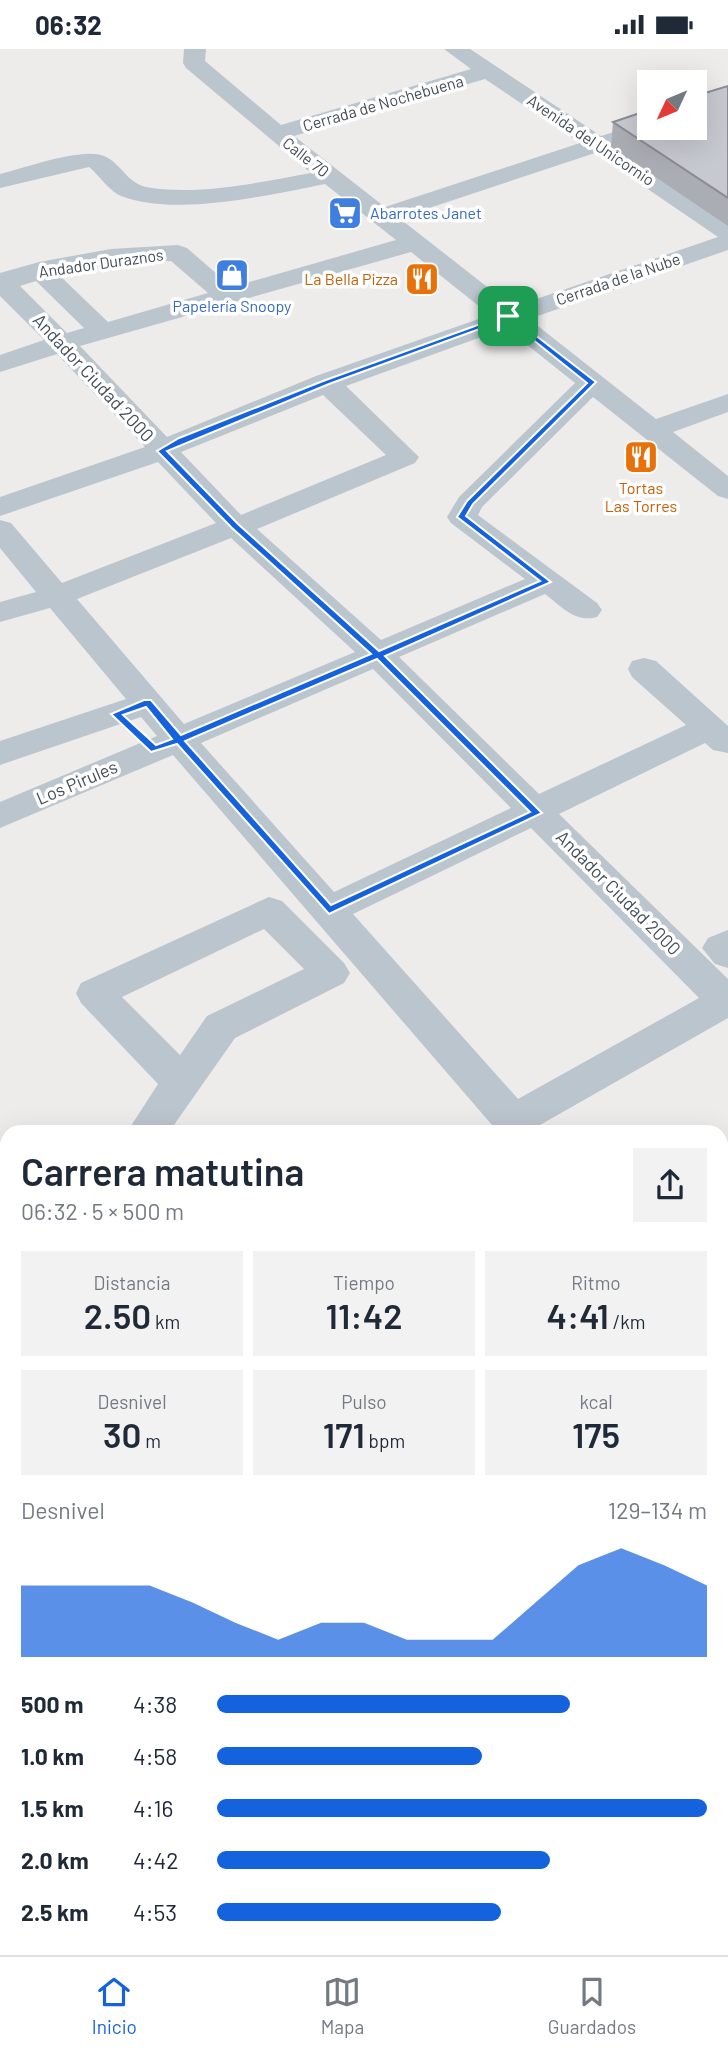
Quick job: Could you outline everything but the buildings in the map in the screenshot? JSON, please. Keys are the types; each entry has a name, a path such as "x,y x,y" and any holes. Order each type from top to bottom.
{"street":[{"name":"Calle 70","path":"195,49 194,63 277,134 728,490"},
{"name":"Avenida del Unicornio","path":"455,49 728,232"},
{"name":"Cerrada de Nochebuena","path":"277,134 489,71"},
{"path":"382,216 637,132"},
{"path":"0,181 89,160 98,162 128,190 153,196 234,195 330,176"},
{"name":"Cerrada de la Nube","path":"0,507 172,445 326,382 728,241"},
{"path":"0,364 62,343 415,243"},
{"name":"Andador Duraznos","path":"1,283 38,270 147,253 178,253 228,297"},
{"path":"38,270 103,332"},
{"name":"Andador Ciudad 2000","path":"1,283 172,445 378,655 727,1002"},
{"path":"5,604 57,596 248,523 405,457 326,382"},
{"path":"586,610 461,517 470,503 592,382"},
{"path":"652,430 728,402"},
{"path":"0,529 57,596 132,708 329,910 517,1125"},
{"name":"Los Pirules","path":"0,816 546,582"},
{"path":"329,910 537,813 718,736 644,669"},
{"path":"0,753 132,708"},
{"path":"152,1125 183,1084 221,1027 331,973 269,911 95,993 183,1084"},
{"path":"728,944 721,948 728,954"},
{"path":"520,1125 727,1002"}],"place":[{"name":"Abarrotes Janet","path":"345,213"},
{"name":"Papelería Snoopy","path":"232,275"},
{"name":"La Bella Pizza","path":"422,279"},
{"name":"Tortas Las Torres","path":"641,457"}],"route":[{"path":"508,316 326,382 182,440 162,451 235,526 378,655 537,813 329,910 179,740 148,702 116,714 154,750 179,740 378,655 546,582 461,517 470,503 592,382 508,316"}]}
